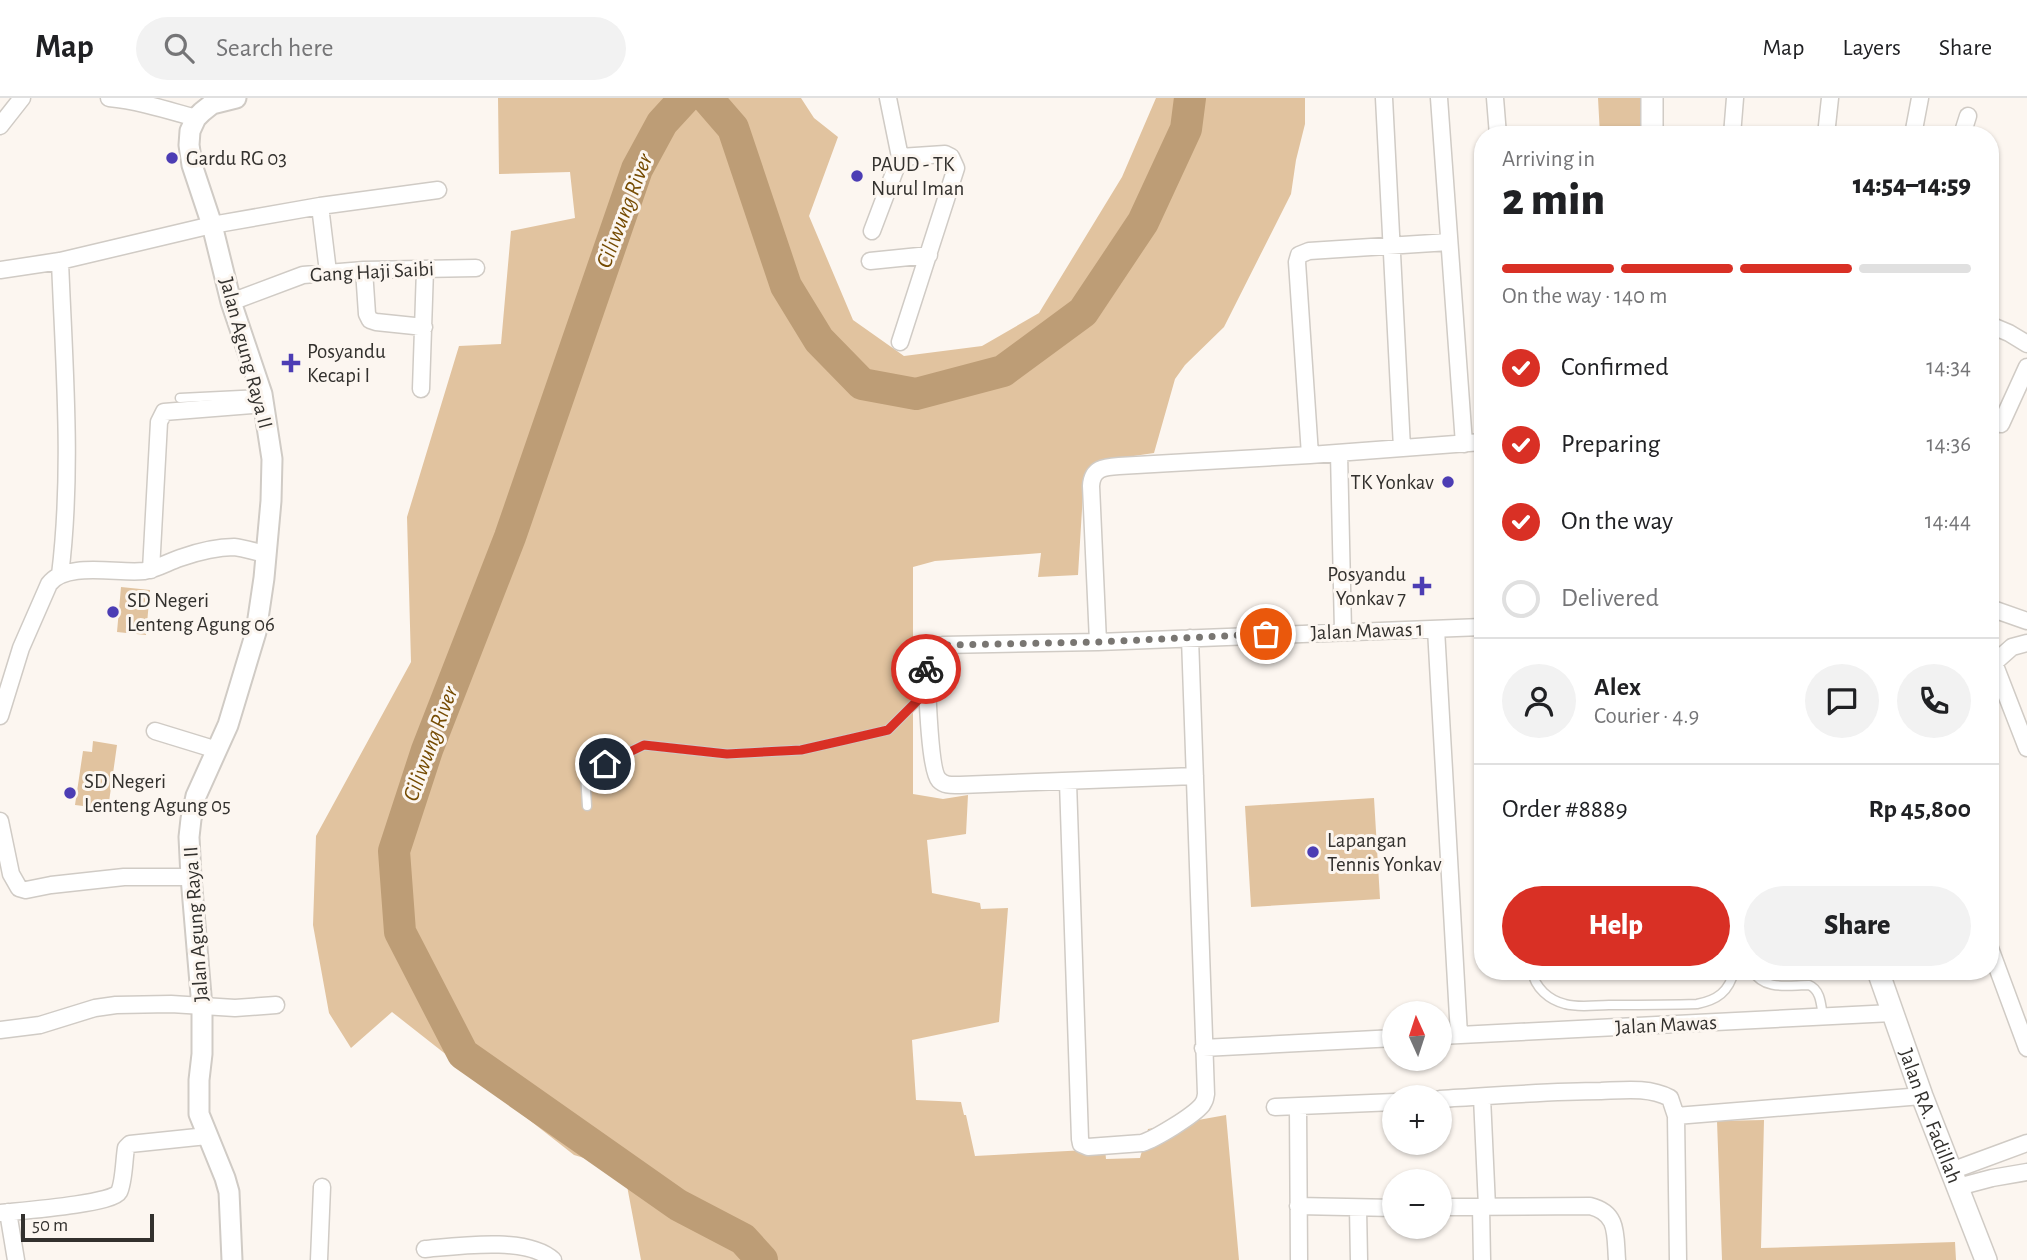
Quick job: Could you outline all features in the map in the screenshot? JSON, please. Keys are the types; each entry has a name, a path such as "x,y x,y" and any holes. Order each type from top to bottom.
{"main road":[{"path":"1652,98 1652,126"},
{"name":"Jalan RA. Fadillah","path":"1881,980 1922,1096 1986,1260"}],"street":[{"path":"0,126 22,98"},
{"path":"108,98 154,106 196,118 212,104 236,98"},
{"path":"872,231 900,157 888,98"},
{"path":"1384,98 1402,448"},
{"path":"1439,98 1464,444"},
{"path":"1495,98 1497,126"},
{"path":"1733,126 1735,98"},
{"path":"1827,126 1830,98"},
{"path":"1915,126 1920,98"},
{"path":"1965,126 1968,116"},
{"name":"Jalan Agung Raya II","path":"196,118 190,131 192,165 212,225 231,302 263,399 272,459 266,554 256,632 235,704 200,784 189,837 202,1007 198,1101 201,1122 229,1192 232,1260"},
{"path":"900,157 945,154 951,157 956,172 900,342"},
{"path":"0,270 60,261 212,225 320,206 438,190"},
{"path":"320,206 328,272"},
{"path":"1310,455 1297,262 1299,255 1309,251 1449,242"},
{"path":"870,261 929,256"},
{"path":"60,261 68,486 60,575"},
{"name":"Gang Haji Saibi","path":"231,302 303,275 364,270 475,268"},
{"path":"422,389 425,269"},
{"path":"364,270 369,319 424,327"},
{"path":"1999,329 2027,344"},
{"path":"2001,424 2027,367"},
{"path":"151,570 159,422 164,412 263,399"},
{"path":"1098,642 1091,480 1095,472 1104,467 1474,443"},
{"path":"1339,453 1342,631"},
{"path":"0,716 21,648 50,584 60,575 74,571 151,570 190,554 235,547 266,554"},
{"path":"1999,611 2027,621"},
{"name":"Jalan Mawas 1","path":"928,690 926,661 930,650 943,645 1098,642 1474,627"},
{"path":"1436,628 1459,1035"},
{"path":"1068,782 1081,1144 1088,1147 1142,1143 1192,1114 1205,1099 1190,638"},
{"path":"1999,658 2012,647 2027,643"},
{"path":"1999,677 2022,720 2027,748"},
{"path":"928,690 934,768 941,782 949,785 1195,776"},
{"path":"155,730 217,750"},
{"path":"1,826 11,874 19,888 26,890 124,877 191,877"},
{"path":"1999,972 2027,1048"},
{"path":"0,1030 40,1025 87,1010 116,1005 171,1004 235,1008 276,1004"},
{"name":"Jalan Mawas","path":"1452,1035 1892,1013"},
{"path":"1203,1048 1382,1039"},
{"path":"1452,1098 1574,1091 1653,1091 1670,1098 1676,1116 1678,1260"},
{"path":"1676,1116 1922,1096"},
{"path":"1482,1097 1482,1260"},
{"path":"1275,1107 1382,1103"},
{"path":"1298,1107 1299,1260"},
{"path":"16,1260 4,1213 114,1197 120,1190 128,1145 207,1136"},
{"path":"1954,1179 2027,1143"},
{"path":"1954,1179 1992,1178 2027,1172"},
{"path":"319,1260 322,1187"},
{"path":"1298,1206 1382,1208"},
{"path":"1452,1207 1590,1206 1601,1209 1610,1216 1613,1223 1617,1260"},
{"path":"1358,1208 1359,1260"},
{"path":"425,1249 504,1245 543,1253 553,1260"}],"lane":[{"path":"180,398 263,399"},
{"path":"587,806 585,774 644,745 727,754 801,750 888,730 928,690"},
{"path":"1536,980 1540,989 1564,1004 1601,1005 1709,1002 1727,989 1730,980"},
{"path":"1759,980 1769,985 1813,987 1818,995 1823,1017"}],"shaded area":[{"path":"498,98 801,98 814,118 838,137 809,216 853,320 904,356 982,346 1039,313 1122,177 1156,98 1305,98 1305,124 1291,194 1224,327 1185,365 1175,379 1154,453 1127,457 1122,465 1083,493 1078,575 1038,577 1041,553 935,561 913,567 913,794 943,799 968,795 966,834 927,840 932,893 980,903 981,909 1008,908 999,1022 912,1040 916,1100 961,1102 975,1156 1105,1149 1106,1159 1140,1158 1148,1129 1226,1115 1239,1260 641,1260 624,1170 574,1155 392,1012 351,1048 329,1013 313,925 316,836 411,662 407,517 459,346 501,344 511,231 575,218 570,172 499,174"},
{"path":"1598,98 1650,98 1647,126 1600,126"},
{"path":"121,587 150,590 146,635 117,632"},
{"path":"93,741 117,745 108,809 75,805 83,751 92,752"},
{"name":"Lapangan Tennis Yonkav","path":"1374,798 1380,899 1251,907 1245,806"},
{"path":"1764,1120 1761,1248 1955,1242 1956,1260 1722,1260 1717,1121"}],"waterway":[{"name":"Ciliwung River","path":"685,98 662,123 637,169 510,537 427,750 394,851 400,932 463,1054 678,1205 743,1239 762,1260"},
{"name":"Ciliwung River","path":"707,98 733,128 786,286 819,340 862,384 916,394 1003,371 1083,312 1143,222 1186,129 1190,98"}],"way so far":[{"path":"926,669 930,650 943,645 1098,642 1266,634"}],"place":[{"name":"Gardu RG 03","path":"172,158"},
{"name":"PAUD - TK Nurul Iman","path":"857,176"},
{"name":"Posyandu Kecapi I","path":"291,363"},
{"name":"TK Yonkav","path":"1448,482"},
{"name":"Posyandu Yonkav 7","path":"1422,586"},
{"name":"SD Negeri Lenteng Agung 06","path":"113,612"},
{"name":"SD Negeri Lenteng Agung 05","path":"70,793"},
{"name":"Lapangan Tennis Yonkav","path":"1313,852"}],"route":[{"path":"605,764 644,745 727,754 801,750 888,730 928,690 926,669"}]}
